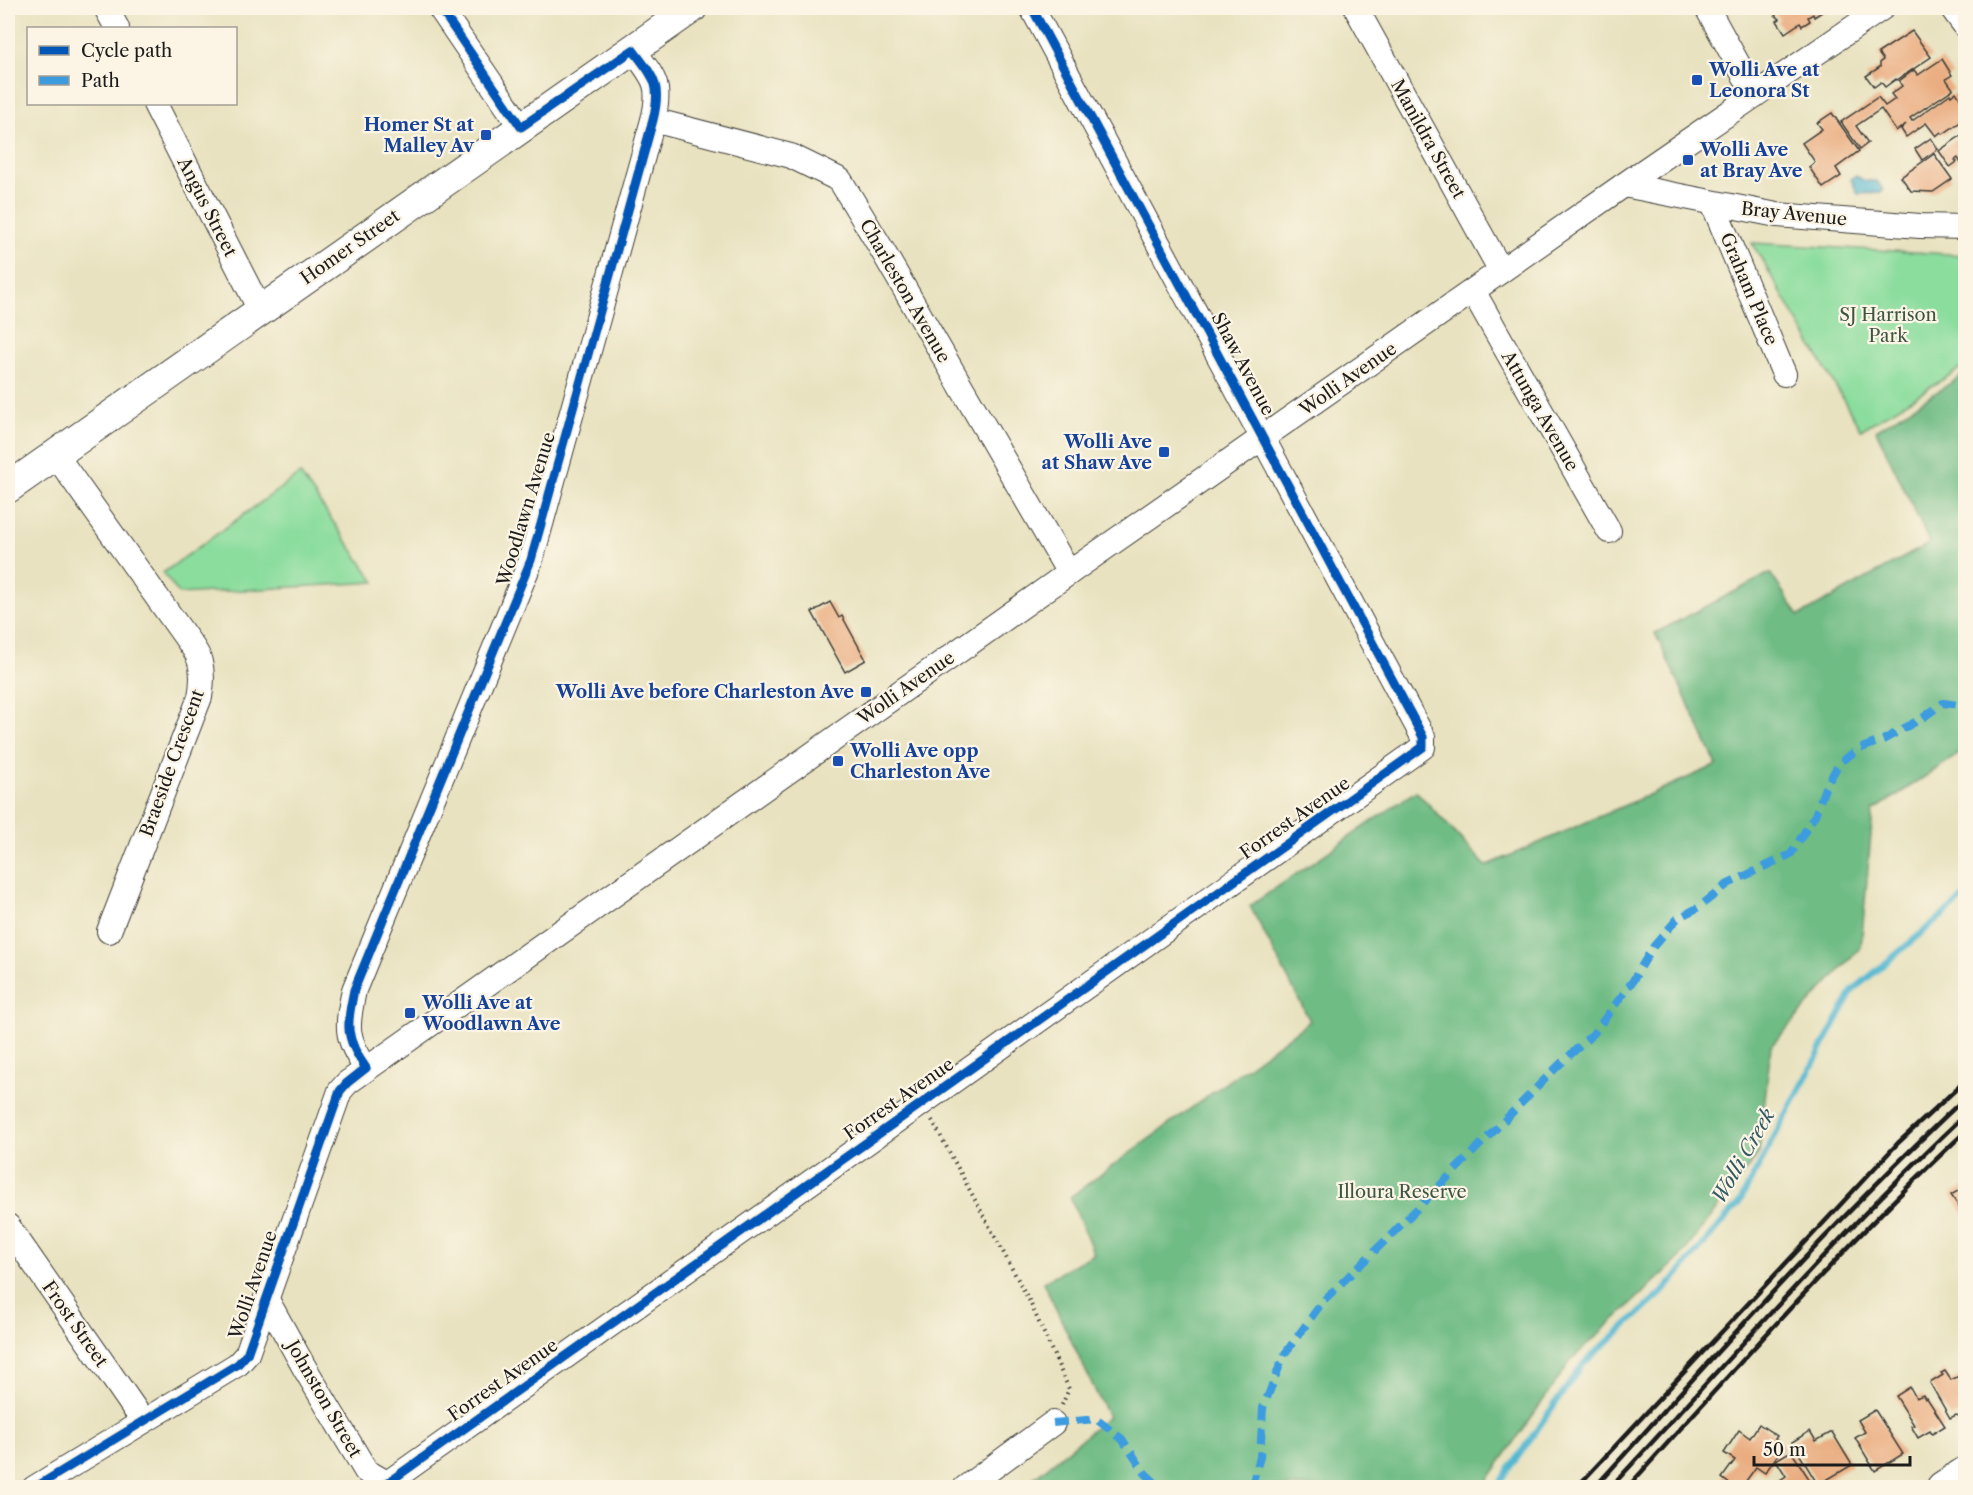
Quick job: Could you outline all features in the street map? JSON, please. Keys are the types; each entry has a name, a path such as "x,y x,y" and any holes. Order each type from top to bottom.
{"main road":[{"path":"1943,1488 1965,1473"}],"street":[{"path":"106,8 116,27"},
{"path":"440,8 520,127"},
{"name":"Homer Street","path":"8,488 692,8"},
{"name":"Shaw Avenue","path":"1032,8 1423,737"},
{"name":"Manildra Street","path":"1356,8 1501,271"},
{"path":"1707,8 1755,95"},
{"name":"Wolli Avenue","path":"34,1488 238,1364 247,1354 340,1091 347,1083 1263,437 1882,8"},
{"path":"1952,8 1965,27"},
{"name":"Woodlawn Avenue","path":"366,1068 350,1040 348,1019 354,990 531,560 653,120 658,90 652,77 633,50"},
{"name":"Angus Street","path":"156,105 260,310"},
{"name":"Charleston Avenue","path":"653,120 791,156 840,180 1069,573"},
{"name":"Bray Avenue","path":"1624,185 1777,215 1920,226 1965,227"},
{"name":"Graham Place","path":"1713,204 1785,374"},
{"name":"Attunga Avenue","path":"1473,291 1609,531"},
{"name":"Braeside Crescent","path":"55,454 195,649 201,668 200,697 109,931"},
{"name":"Forrest Avenue","path":"390,1486 1416,752 1422,747 1423,737"},
{"name":"Frost Street","path":"8,1226 143,1421"},
{"name":"Johnston Street","path":"266,1298 366,1471 390,1486"},
{"path":"965,1488 1053,1423"}],"path":[{"path":"932,1119 1029,1300 1070,1389 1053,1423"}],"green space":[{"name":"SJ Harrison Park","path":"1752,243 1965,255 1965,366 1861,430"},
{"name":"Illoura Reserve","path":"1965,374 1965,750 1873,811 1861,947 1771,1046 1759,1153 1679,1259 1572,1359 1483,1487 1023,1487 1108,1417 1043,1282 1094,1254 1070,1197 1310,1021 1250,906 1416,791 1486,866 1717,765 1655,633 1770,573 1799,616 1930,543 1876,430"},
{"path":"300,474 375,582 179,594 163,573"}],"water":[{"path":"1856,176 1865,181 1877,181 1883,190 1881,193 1858,194 1851,179"}],"building":[{"path":"1823,8 1820,9 1822,12 1814,17 1813,14 1808,17 1810,21 1802,26 1800,23 1785,33 1777,21 1780,19 1775,15 1773,9"},
{"path":"1912,31 1931,57 1885,87 1881,82 1874,87 1866,76 1880,67 1880,62 1883,60 1878,53"},
{"path":"1942,59 1952,75 1946,79 1953,89 1910,118 1912,121 1956,92 1963,103 1966,103 1966,118 1943,134 1941,132 1936,136 1926,123 1906,137 1901,129 1906,124 1896,131 1881,109 1856,126 1868,143 1860,149 1841,122 1878,97 1885,106 1895,99 1891,94 1902,86 1899,81 1914,70 1918,75"},
{"path":"1832,113 1859,151 1836,168 1841,176 1823,188 1809,167 1815,162 1802,143 1822,129 1817,123"},
{"path":"1966,132 1966,167 1964,168 1958,158 1955,160 1957,162 1950,167 1939,151"},
{"path":"1931,138 1938,149 1922,160 1915,149"},
{"path":"1934,154 1952,179 1933,192 1911,191 1901,177"},
{"path":"830,602 839,618 842,616 866,660 845,672 812,612"},
{"path":"1966,1186 1966,1217 1951,1195"},
{"path":"1945,1371 1951,1380 1959,1376 1966,1387 1966,1415 1962,1417 1956,1415 1950,1418 1930,1383 1943,1375 1941,1373"},
{"path":"1910,1387 1916,1398 1923,1395 1925,1399 1927,1398 1945,1426 1932,1434 1930,1431 1918,1438 1911,1426 1914,1425 1896,1396"},
{"path":"1875,1410 1903,1454 1875,1471 1855,1438 1865,1432 1858,1420"},
{"path":"1759,1424 1777,1436 1775,1439 1784,1446 1765,1473 1756,1467 1741,1488 1735,1488 1722,1478 1735,1460 1724,1453 1739,1430 1750,1438"},
{"path":"1810,1431 1816,1441 1832,1432 1852,1465 1818,1485 1792,1442"},
{"path":"1791,1451 1815,1488 1768,1488 1786,1476 1776,1460"}],"waterway":[{"name":"Wolli Creek","path":"1496,1488 1583,1364 1662,1293 1739,1203 1853,990 1966,896"}],"railway":[{"path":"1576,1488 1898,1143 1966,1080"},
{"path":"1594,1488 1822,1240 1966,1097"},
{"path":"1610,1488 1829,1251 1966,1114"},
{"path":"1627,1488 1835,1261 1921,1173 1966,1131"}],"marked path":[{"path":"1251,1488 1260,1457 1263,1408 1284,1355 1324,1300 1558,1066 1594,1033 1632,982 1653,947 1677,919 1699,907 1728,884 1791,854 1815,815 1825,788 1840,762 1859,749 1883,740 1924,717 1943,703 1966,706"},
{"path":"1053,1423 1096,1419 1122,1439 1145,1473 1161,1488"}],"cycle path":[{"path":"34,1488 238,1364 247,1354 340,1091 366,1068 354,1048 349,1030 354,990 531,560 653,120 657,98 656,89 651,75 633,50 521,127 440,8"},
{"path":"386,1484 1423,747 1423,737 1032,8"}],"place":[{"name":"Wolli Ave at Leonora St","path":"1697,80"},
{"name":"Homer St at Malley Av","path":"486,135"},
{"name":"Wolli Ave at Bray Ave","path":"1688,160"},
{"name":"Wolli Ave at Shaw Ave","path":"1164,452"},
{"name":"Wolli Ave before Charleston Ave","path":"866,692"},
{"name":"Wolli Ave opp Charleston Ave","path":"838,761"},
{"name":"Wolli Ave at Woodlawn Ave","path":"410,1013"}]}
